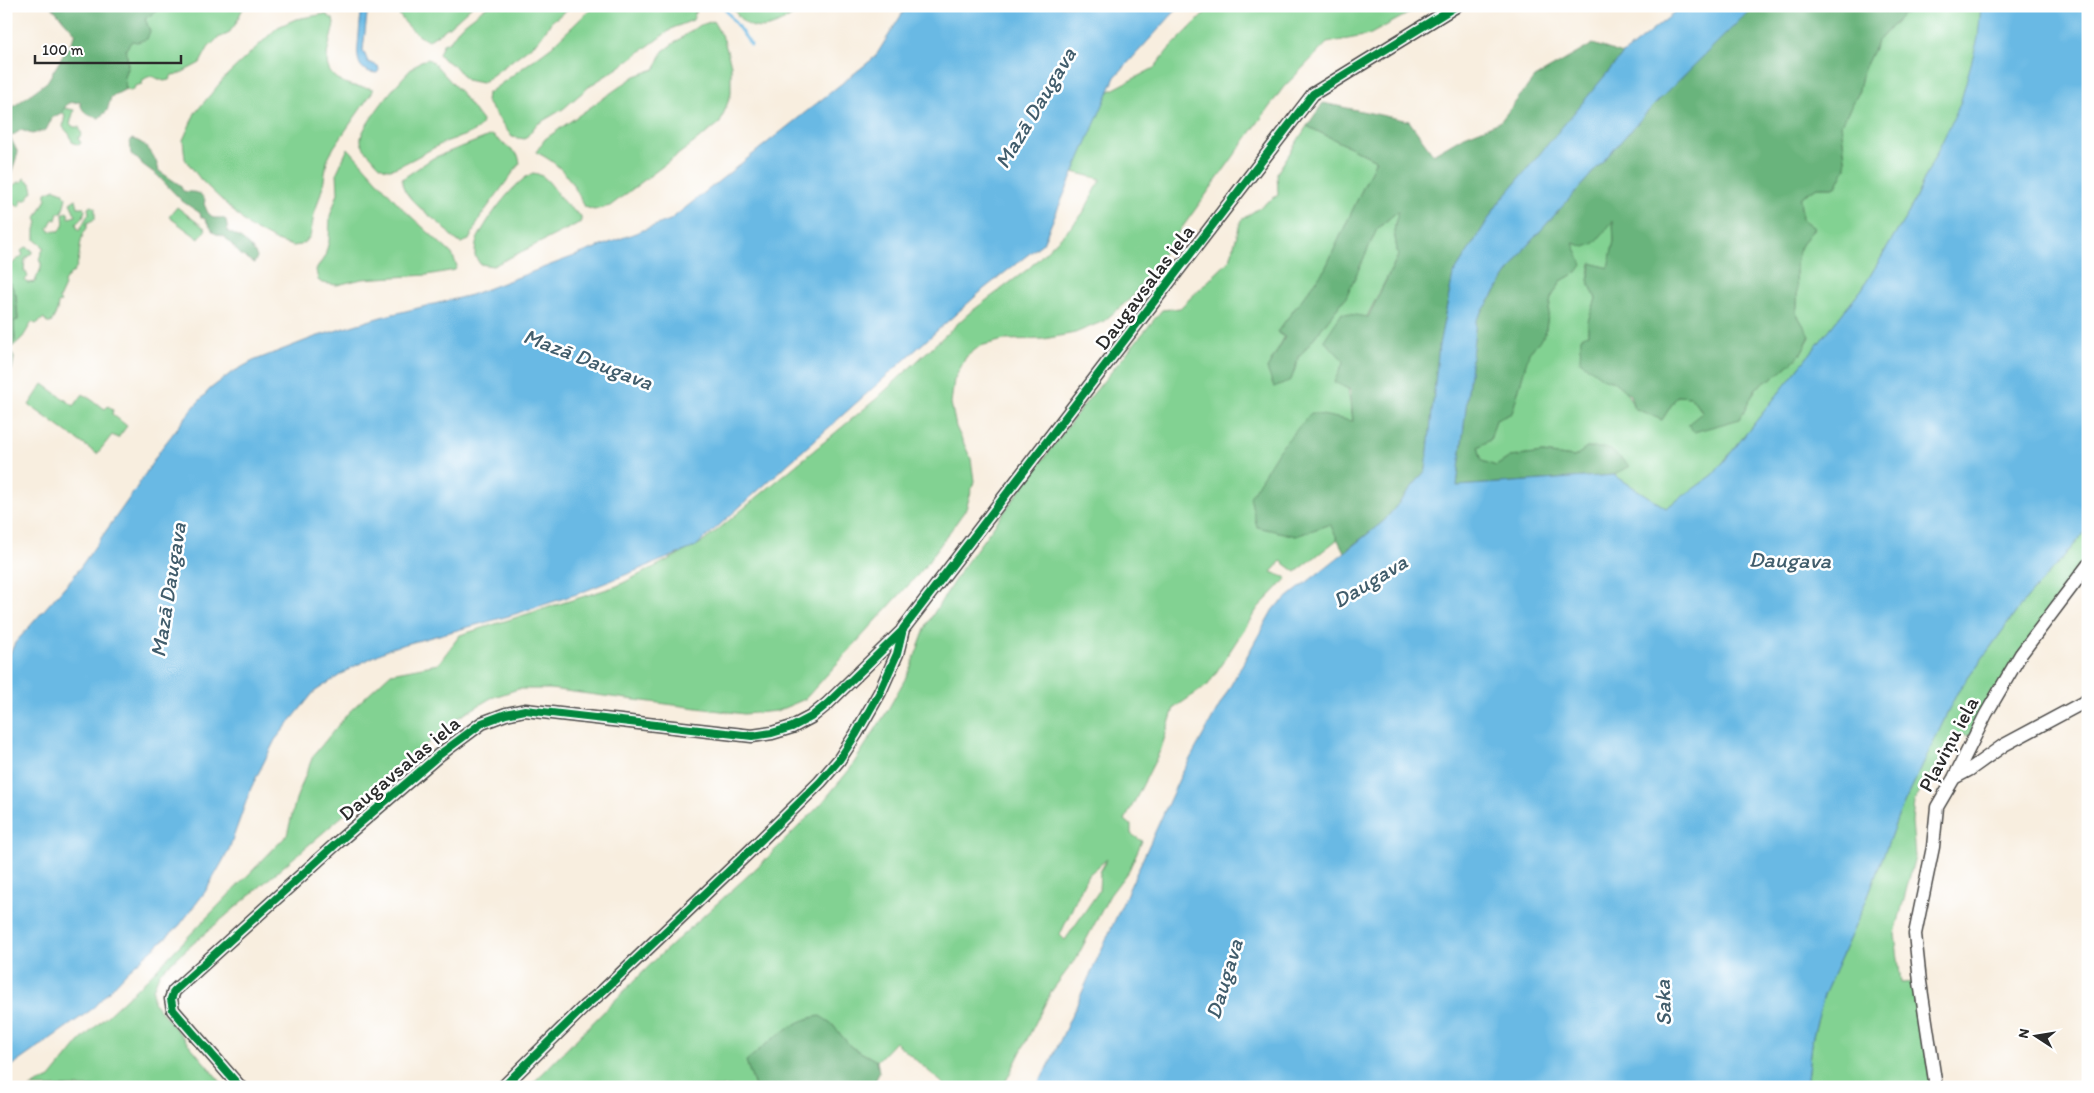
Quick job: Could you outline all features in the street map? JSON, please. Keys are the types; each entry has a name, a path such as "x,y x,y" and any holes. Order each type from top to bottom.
{"street":[{"name":"Daugavsalas iela","path":"240,1087 174,1010 171,999 174,991 336,843 439,755 482,722 506,714 525,710 752,736 792,727 811,717 827,704 904,629 1313,94 1454,8"},
{"name":"Pļaviņu iela","path":"1936,1087 1920,982 1915,934 1933,847 1937,807 1954,778 1986,714 2021,654 2088,565"},
{"name":"Daugavsalas iela","path":"503,1087 820,782 856,734 875,700 897,654 904,629"},
{"path":"1954,778 1970,770 2004,744 2088,700"}],"green space":[{"path":"51,6 174,6 159,9 145,19 150,31 147,39 137,42 132,41 126,49 128,65 124,76 126,89 111,97 107,111 99,118 86,113 82,109 80,102 68,103 61,113 52,118 46,130 32,134 21,130 10,137 18,153 6,188 6,99 13,107 47,82 76,34"},
{"path":"174,6 244,6 235,25 228,34 218,38 208,48 200,63 179,74 172,75 169,80 164,81 149,77 143,80 142,84 135,86 133,90 126,89 124,76 128,65 126,49 132,40 150,31 145,19 159,9"},
{"path":"394,6 472,6 450,26 428,41 408,26"},
{"path":"487,6 573,6 552,21 538,41 482,83 466,80 455,66 444,60 439,54 443,44 450,41 460,27"},
{"path":"594,6 697,6 693,20 673,28 591,85 563,109 536,125 525,139 512,137 486,101 487,94 551,47"},
{"path":"732,6 804,6 776,25 757,28 739,17"},
{"path":"1212,6 1422,6 1369,35 1327,43 1283,88 1132,297 1104,321 1075,333 1044,339 1004,340 980,346 966,357 954,380 951,403 956,427 971,459 974,481 966,509 923,569 805,699 777,711 744,714 550,689 518,689 491,698 456,719 160,972 153,989 153,1002 225,1087 30,1087 50,1078 79,1042 148,978 287,835 296,799 313,756 349,712 391,673 438,664 460,635 617,586 703,542 876,399 968,314 1028,269 1083,213 1101,179 1073,172 1108,92 1154,68 1169,49"},
{"path":"1756,6 1923,6 1921,9 1902,15 1877,42 1863,71 1858,94 1841,124 1846,167 1836,187 1817,187 1800,198 1802,219 1814,228 1800,248 1796,265 1796,313 1810,336 1800,355 1781,372 1756,388 1740,419 1694,432 1688,424 1703,412 1691,397 1677,396 1662,420 1634,408 1630,395 1612,380 1604,379 1580,361 1581,337 1588,334 1588,321 1596,299 1588,280 1592,263 1608,268 1614,241 1613,221 1595,243 1585,247 1573,243 1582,265 1577,272 1561,281 1551,298 1545,334 1529,353 1512,413 1496,420 1490,440 1478,447 1482,461 1496,466 1510,457 1543,453 1574,457 1587,448 1608,448 1630,466 1614,475 1457,486 1476,321 1525,248 1649,110 1750,9"},
{"path":"1923,6 2088,6 1935,157 1909,212 1862,289 1713,475 1666,508 1614,475 1629,466 1587,448 1574,457 1543,453 1510,457 1496,466 1482,461 1478,447 1490,440 1496,420 1512,413 1529,353 1545,334 1551,298 1561,281 1577,272 1573,242 1613,220 1614,241 1608,268 1591,263 1588,280 1596,299 1588,321 1588,334 1604,378 1615,382 1623,389 1634,408 1662,420 1677,396 1691,397 1703,413 1740,419 1756,388 1781,372 1800,355 1810,337 1796,313 1797,258 1802,245 1814,228 1802,219 1800,198 1817,187 1836,187 1846,167 1841,124 1858,94 1863,71 1877,42 1902,15 1921,9"},
{"path":"325,14 333,19 334,24 328,52 328,68 339,80 350,85 370,88 373,91 334,147 327,161 323,186 314,215 310,237 301,245 293,246 277,241 250,227 201,180 185,159 183,140 195,113 226,76 278,27 296,19"},
{"path":"713,21 724,40 731,65 731,94 720,123 610,206 594,210 585,207 560,168 536,152 545,139 635,76 655,69 663,51 698,26"},
{"path":"1593,44 1623,54 1498,204 1453,275 1439,345 1426,470 1384,521 1344,552 1330,524 1296,536 1257,527 1250,497 1279,450 1311,413 1353,421 1350,390 1334,382 1344,361 1324,340 1342,313 1368,317 1398,256 1394,231 1398,211 1377,229 1346,297 1299,357 1291,380 1274,387 1267,369 1285,337 1277,332 1325,269 1376,160 1307,126 1323,103 1409,121 1433,154 1462,137 1500,122 1534,78"},
{"path":"428,59 462,94 482,121 481,125 473,132 448,141 394,168 382,167 363,146 361,138 363,131 406,74 421,61"},
{"path":"64,108 74,110 70,124 74,127 79,127 82,135 78,138 81,143 79,145 72,142 70,135 63,127 65,114 61,113"},
{"path":"1307,126 1376,160 1325,269 1277,332 1285,336 1267,369 1291,380 1299,357 1346,297 1377,229 1399,210 1394,231 1398,256 1344,361 1353,422 1296,536 1330,524 1338,539 1296,572 1281,561 1271,572 1287,578 1258,608 1208,685 1174,708 1161,749 1125,820 1131,825 1131,834 1142,841 1129,870 1110,895 1077,957 1051,992 1003,1087 947,1087 895,1042 877,1061 851,1047 831,1023 746,1061 755,1087 529,1087 657,958 764,861 822,803 850,769 886,713 909,672 927,624 961,570 1079,411 1162,310 1180,308 1230,260 1241,220 1278,195 1277,173","holes":["1107,859 1100,872 1099,891 1065,940 1060,935 1087,876"]},
{"path":"492,135 518,155 520,163 481,216 469,240 461,243 410,198 402,179 433,158"},
{"path":"132,139 142,143 150,151 159,171 180,185 183,191 196,192 201,195 205,200 204,204 208,213 214,218 226,220 228,232 245,242 255,253 257,257 254,263 241,255 225,237 214,233 200,213 182,201 157,175 132,155 130,141"},
{"path":"348,148 403,209 452,254 457,266 455,270 427,275 362,279 337,285 322,283 318,280 316,270 325,256 329,241 330,216 338,193 337,172"},
{"path":"533,173 542,176 549,182 564,203 581,216 581,222 493,266 480,264 475,256 478,239 484,226 511,191"},
{"path":"24,178 31,183 33,191 26,200 22,200 20,207 9,202 10,196 6,188 7,185 15,185 22,182"},
{"path":"55,189 63,192 66,198 62,213 58,213 56,220 53,219 48,228 50,231 59,231 63,227 63,214 66,212 69,218 76,216 70,203 76,199 78,207 83,207 85,210 83,217 76,224 79,231 89,213 88,208 91,206 95,208 95,219 87,223 76,268 64,282 65,286 59,299 61,302 58,303 57,311 51,323 47,323 44,318 36,324 32,322 23,337 10,349 15,340 14,321 18,320 16,295 9,280 10,267 23,255 21,251 26,247 32,250 32,253 25,259 24,272 26,272 28,277 25,280 27,283 35,282 41,268 39,259 44,247 35,240 35,229 38,223 36,218 46,199 46,193"},
{"path":"177,207 206,229 199,239 169,217"},
{"path":"6,257 10,267 9,280 16,295 18,320 14,321 15,340 10,349 14,358 12,370 6,370"},
{"path":"43,384 74,406 83,394 105,409 108,406 113,410 112,414 127,426 118,438 112,435 97,454 29,405"},
{"path":"2088,529 2088,558 2067,584 1971,736 1956,735 1941,760 1923,784 1914,802 1912,822 1915,856 1895,934 1901,983 1916,982 1931,1087 1806,1087 1811,1044 1824,995 1864,906 1899,814 1957,693 2022,604"},
{"path":"820,1016 831,1023 851,1047 877,1061 879,1072 873,1087 755,1087 746,1061 790,1027 809,1018"}],"water":[{"path":"363,6 368,6 363,50 368,62 378,66 379,70 377,73 364,69 358,59"},
{"name":"Mazā Daugava","path":"907,6 1180,6 1115,77 1043,243 985,288 695,547 580,593 509,616 391,648 351,668 314,692 275,740 251,788 228,852 205,892 179,926 128,971 91,1010 6,1070 6,662 15,643 74,576 135,490 161,449 192,409 210,389 231,373 253,361 315,337 381,317 471,295 670,220 875,57"},
{"path":"1683,6 1756,6 1649,110 1525,248 1476,321 1457,486 1614,475 1666,508 1713,475 1862,289 1909,212 1960,104 1978,38 1981,6 2088,6 2088,529 2022,604 1957,693 1899,814 1864,906 1824,995 1811,1044 1806,1087 1036,1087 1049,1065 1180,777 1273,609 1384,521 1426,470 1439,345 1453,275 1498,204 1623,54"}],"waterway":[{"path":"723,6 751,45"}],"cycle path":[{"path":"503,1087 584,1007 751,850 820,782 839,760 880,692 897,654 903,629 1313,94 1456,6"},
{"path":"240,1087 173,1010 171,999 174,991 337,843 439,755 482,723 506,714 525,710 752,736 772,733 792,727 811,717 827,704 903,630"}],"water label":[{"name":"Daugava","path":"1790,560"},
{"name":"Daugava","path":"1370,581"},
{"name":"Daugava","path":"1224,979"},
{"name":"Saka","path":"1663,1003"}]}
